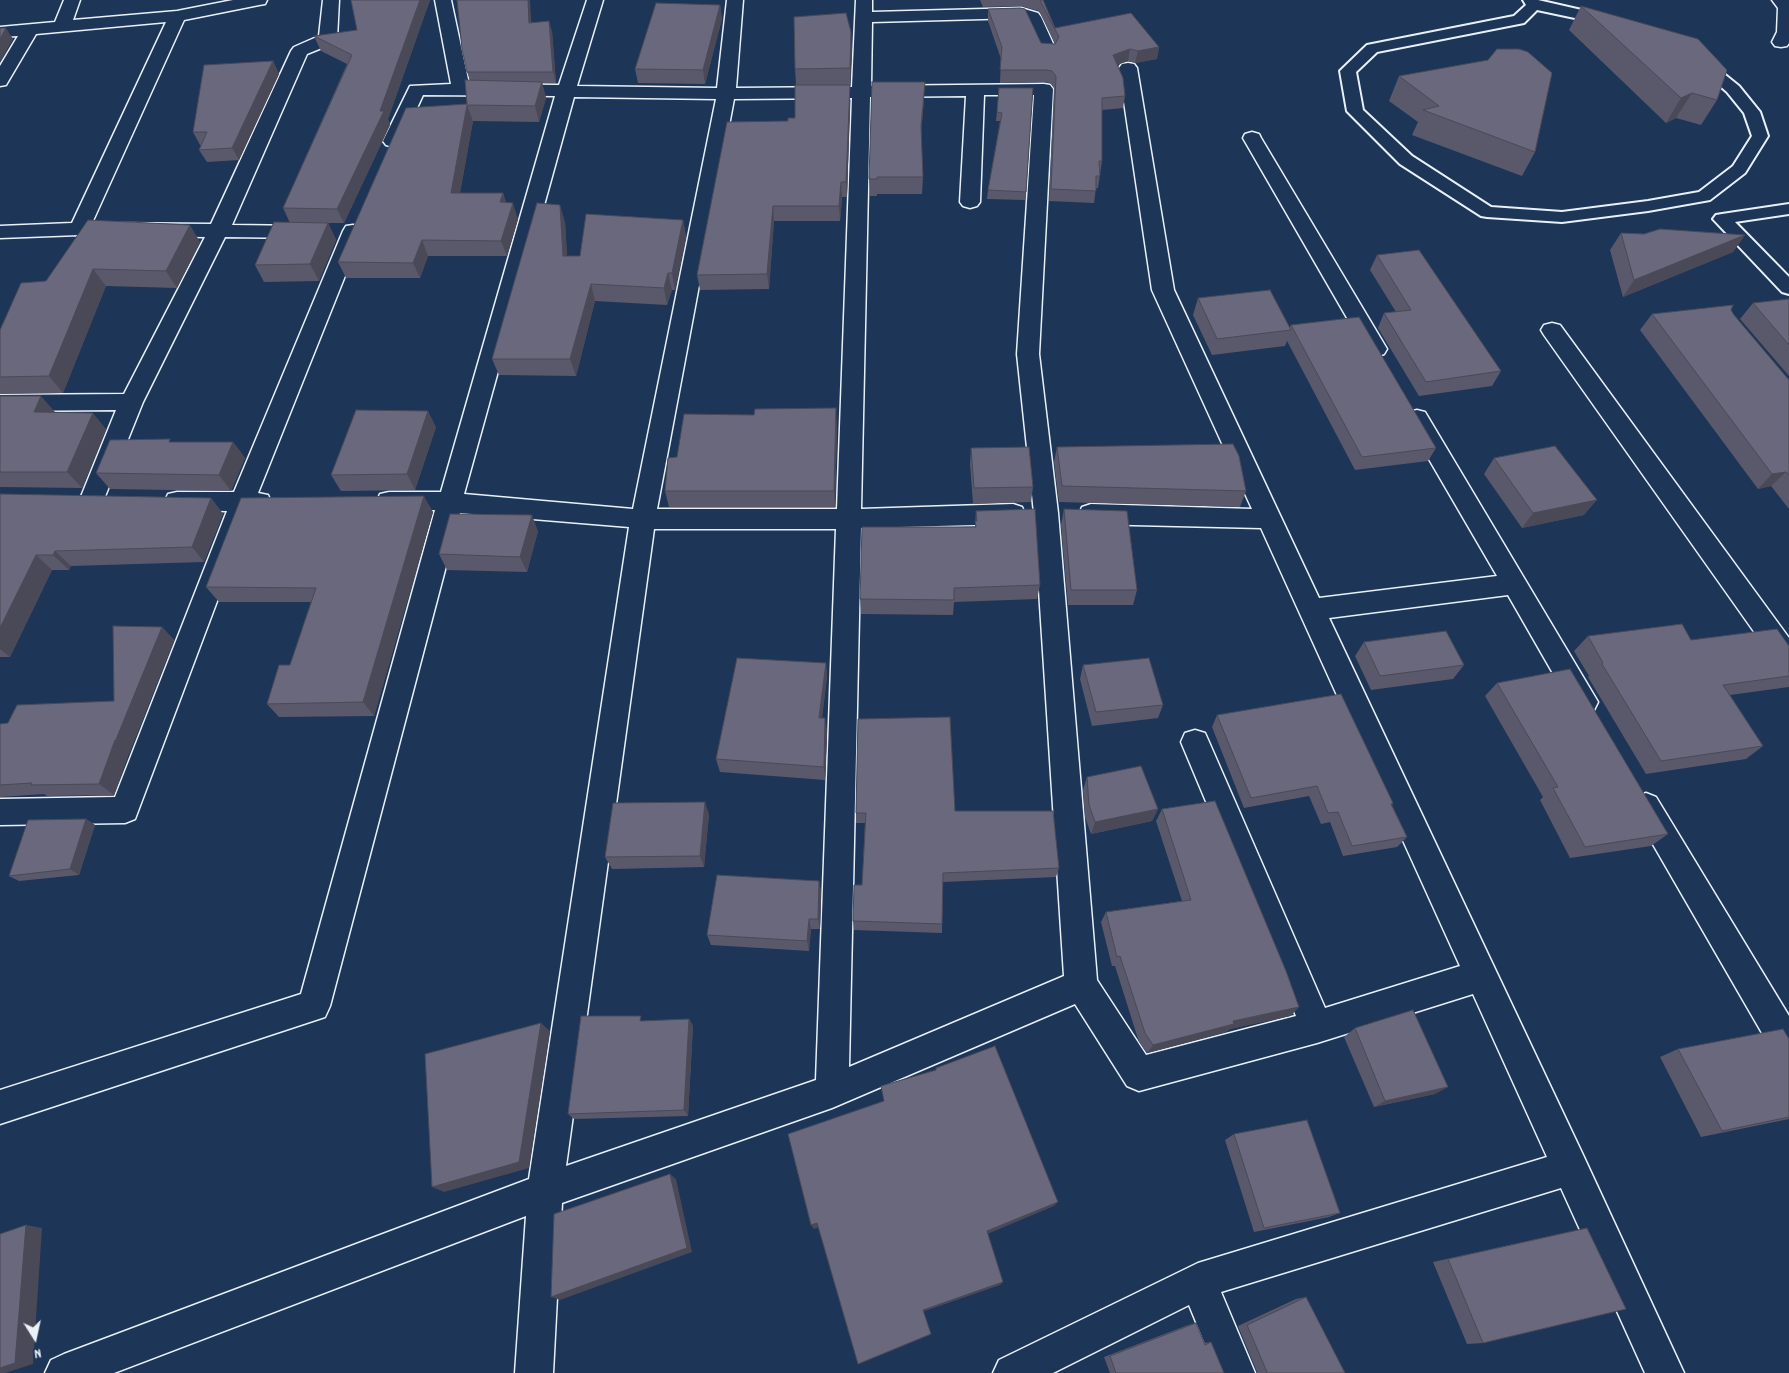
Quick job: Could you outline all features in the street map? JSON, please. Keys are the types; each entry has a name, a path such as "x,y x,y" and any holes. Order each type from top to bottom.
{"street":[{"path":"62,27 72,0"},
{"path":"0,32 177,16 210,5 260,0"},
{"path":"93,499 131,402 218,230 300,51 328,39 331,0"},
{"path":"443,0 462,89"},
{"path":"0,1107 314,1006 450,502 566,91 595,0"},
{"path":"534,1373 546,1191 642,519 726,94 735,0"},
{"path":"1780,0 1786,8 1786,32 1781,42"},
{"path":"832,1091 865,8 1021,13 1032,17 1047,50"},
{"path":"79,230 177,16"},
{"path":"0,81 30,30"},
{"path":"1128,68 1163,290 1665,1373"},
{"path":"384,161 416,90 462,89 726,94 1044,89 1028,354 1046,513 1081,985 1139,1074 1317,1026 1482,975"},
{"path":"970,202 976,91"},
{"path":"1252,138 1388,370"},
{"path":"0,232 342,228 242,503 125,810 0,812"},
{"path":"1552,330 1789,659"},
{"path":"1404,396 1596,721"},
{"path":"0,403 131,402"},
{"path":"152,501 280,502"},
{"path":"367,501 450,502 642,519 848,519 1046,513 1269,519"},
{"path":"1312,610 1514,584"},
{"path":"1195,742 1317,1026"},
{"path":"1636,790 1789,1047"},
{"path":"64,1373 546,1191 832,1091 1081,985"},
{"path":"1012,1373 1198,1281 1571,1167"},
{"path":"1198,1281 1236,1373"}],"lane":[{"path":"1624,26 1532,3 1520,20 1372,48 1348,71 1355,111 1406,160 1487,212 1562,217 1648,206 1704,196 1739,169 1760,136 1752,112 1734,89 1684,51"},
{"path":"1789,209 1722,219 1789,288"}],"building":[{"path":"351,0 420,0 380,111 384,111 337,209 283,208 352,55 314,36 357,30"},
{"path":"457,0 528,0 529,23 549,21 553,72 467,72 462,49"},
{"path":"1040,0 1043,0 1055,28 1131,13 1159,47 1138,51 1130,49 1113,55 1123,78 1125,96 1102,98 1102,161 1099,161 1100,176 1096,176 1096,191 1051,189 1056,76 1052,71 1046,70 1000,70 1002,47 988,9 1025,9 1041,43 1055,44 1059,37"},
{"path":"656,3 720,5 703,70 635,69"},
{"path":"1581,6 1698,39 1727,70 1717,100 1692,93 1681,98"},
{"path":"846,13 851,32 850,68 795,69 794,17"},
{"path":"0,28 6,28 0,39"},
{"path":"1497,49 1519,49 1528,52 1552,73 1535,152 1423,110 1439,106 1399,76 1488,60"},
{"path":"273,61 232,148 199,150 207,132 193,132 204,65"},
{"path":"465,80 542,82 535,106 467,105 451,193 503,193 500,202 513,203 501,241 422,240 413,263 338,262 406,108 467,104"},
{"path":"872,82 925,82 921,126 923,177 877,177 877,179 869,179"},
{"path":"795,85 850,85 846,182 841,182 839,206 773,206 767,274 697,275 727,122 788,121 788,118 795,118"},
{"path":"999,88 1033,88 1026,192 988,190 1002,113 997,112"},
{"path":"537,203 560,205 563,256 580,256 586,214 683,220 672,273 668,273 664,288 591,284 570,359 492,359"},
{"path":"88,220 190,225 166,271 93,269 49,376 0,377 0,330 21,283 46,281"},
{"path":"274,222 328,223 310,264 255,265"},
{"path":"1660,229 1745,235 1634,280 1621,233 1644,234"},
{"path":"1419,250 1501,371 1426,382 1384,313 1411,310 1377,255"},
{"path":"1270,290 1291,330 1217,339 1198,298"},
{"path":"1789,299 1789,345 1753,303"},
{"path":"1733,305 1731,310 1734,315 1789,380 1789,475 1786,472 1772,474 1652,314"},
{"path":"1359,317 1436,448 1362,457 1291,325"},
{"path":"0,396 41,396 34,412 93,413 67,472 0,472"},
{"path":"836,408 834,491 665,491 668,458 677,457 684,414 754,415 755,409"},
{"path":"356,410 428,411 407,474 331,475"},
{"path":"170,439 169,442 233,442 219,475 96,473 110,440"},
{"path":"1233,444 1239,456 1246,491 1062,486 1057,447"},
{"path":"1555,446 1597,500 1533,513 1494,458"},
{"path":"1029,447 1033,487 974,488 971,448"},
{"path":"0,494 211,498 192,547 55,551 53,555 36,555 0,628"},
{"path":"424,496 363,702 267,704 279,665 290,665 316,588 206,587 241,498"},
{"path":"1035,509 1040,585 954,588 954,600 860,599 862,527 976,527 976,511"},
{"path":"1064,509 1127,511 1137,590 1071,590"},
{"path":"450,514 532,515 520,557 439,554"},
{"path":"1682,624 1691,640 1777,629 1789,646 1789,676 1723,685 1763,746 1661,761 1602,664 1588,636"},
{"path":"113,626 162,627 115,742 115,740 99,784 31,785 32,783 0,785 0,724 8,723 17,705 114,701"},
{"path":"1446,631 1464,665 1380,676 1364,642"},
{"path":"737,658 826,663 819,718 825,718 824,767 716,759"},
{"path":"1149,658 1163,705 1096,712 1083,665"},
{"path":"1570,669 1668,834 1585,847 1553,788 1558,787 1497,683"},
{"path":"1341,694 1393,803 1391,804 1407,837 1352,846 1338,812 1328,813 1317,786 1251,798 1217,715"},
{"path":"950,717 955,811 1053,811 1059,868 943,873 942,924 853,921 854,885 862,885 866,813 856,813 858,719"},
{"path":"1141,766 1158,809 1095,822 1089,805 1087,777"},
{"path":"1215,801 1286,971 1299,1007 1233,1021 1234,1024 1153,1045 1145,1033 1120,956 1117,957 1106,912 1191,900 1162,809"},
{"path":"705,802 700,856 605,857 613,803"},
{"path":"86,819 70,869 9,876 28,820"},
{"path":"717,875 819,881 818,919 809,919 807,941 707,935"},
{"path":"1413,1010 1448,1087 1385,1101 1355,1028"},
{"path":"581,1016 641,1016 640,1021 689,1019 684,1110 568,1114"},
{"path":"541,1023 519,1162 432,1187 425,1054"},
{"path":"1783,1029 1789,1039 1789,1117 1722,1131 1678,1049"},
{"path":"995,1046 1058,1202 987,1231 1003,1282 923,1310 931,1334 858,1364 817,1223 811,1225 788,1134 884,1101 881,1086 936,1070 936,1068"},
{"path":"1307,1120 1340,1213 1264,1228 1234,1134"},
{"path":"670,1174 687,1248 551,1297 554,1214"},
{"path":"26,1225 15,1363 0,1368 0,1234"},
{"path":"1587,1228 1626,1309 1483,1343 1448,1259"},
{"path":"1306,1297 1345,1373 1266,1373 1247,1325"},
{"path":"1196,1323 1205,1345 1211,1342 1224,1373 1116,1373 1110,1356"}]}
